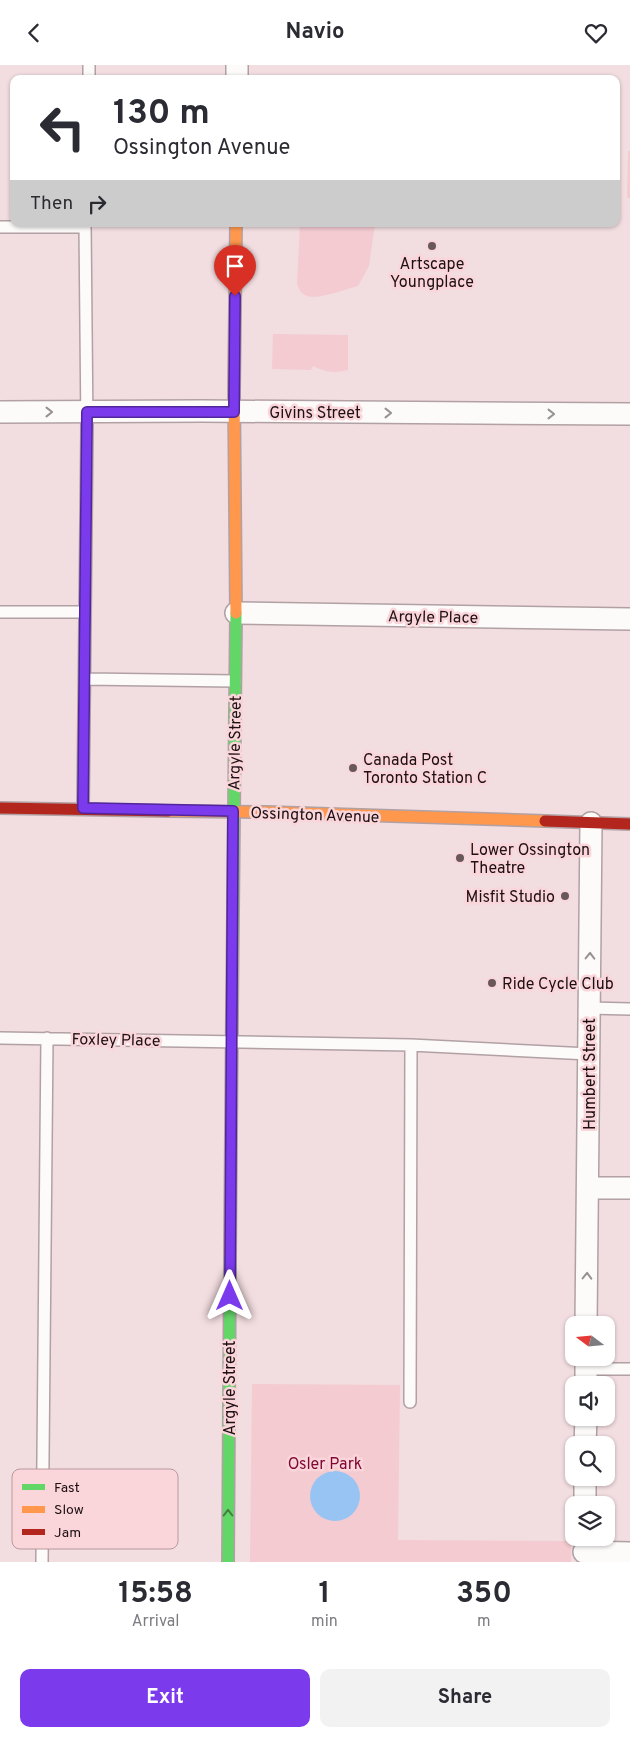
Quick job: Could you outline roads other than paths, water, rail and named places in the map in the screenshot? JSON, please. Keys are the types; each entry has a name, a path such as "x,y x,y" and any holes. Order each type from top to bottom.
{"street":[{"name":"Argyle Street","path":"228,1562 236,613 234,412 236,227"},
{"name":"Givins Street","path":"0,412 630,414"},
{"name":"Argyle Place","path":"236,613 630,619"},
{"name":"Ossington Avenue","path":"0,808 233,811 630,824"},
{"name":"Humbert Street","path":"586,1316 591,823"},
{"path":"588,1188 630,1188"},
{"path":"584,1550 630,1553"}],"lane":[{"path":"83,808 87,412 85,227"},
{"path":"0,611 85,612"},
{"path":"84,679 235,686"},
{"path":"589,1008 630,1009"},
{"name":"Foxley Place","path":"0,1038 411,1045 589,1054"},
{"path":"43,1469 47,1038"},
{"path":"410,1403 411,1045"},
{"path":"586,1371 630,1369"},
{"path":"42,1549 42,1562"}],"water":[{"path":"330,1471 340,1471 353,1478 360,1491 360,1501 353,1514 340,1521 330,1521 321,1517 314,1510 310,1501 310,1491 314,1482 321,1475"}],"place":[{"name":"Artscape Youngplace","path":"432,246"},
{"name":"Canada Post Toronto Station C","path":"353,768"},
{"name":"Lower Ossington Theatre","path":"460,858"},
{"name":"Misfit Studio","path":"565,896"},
{"name":"Ride Cycle Club","path":"492,983"}],"park label":[{"name":"Osler Park","path":"325,1463"}]}
